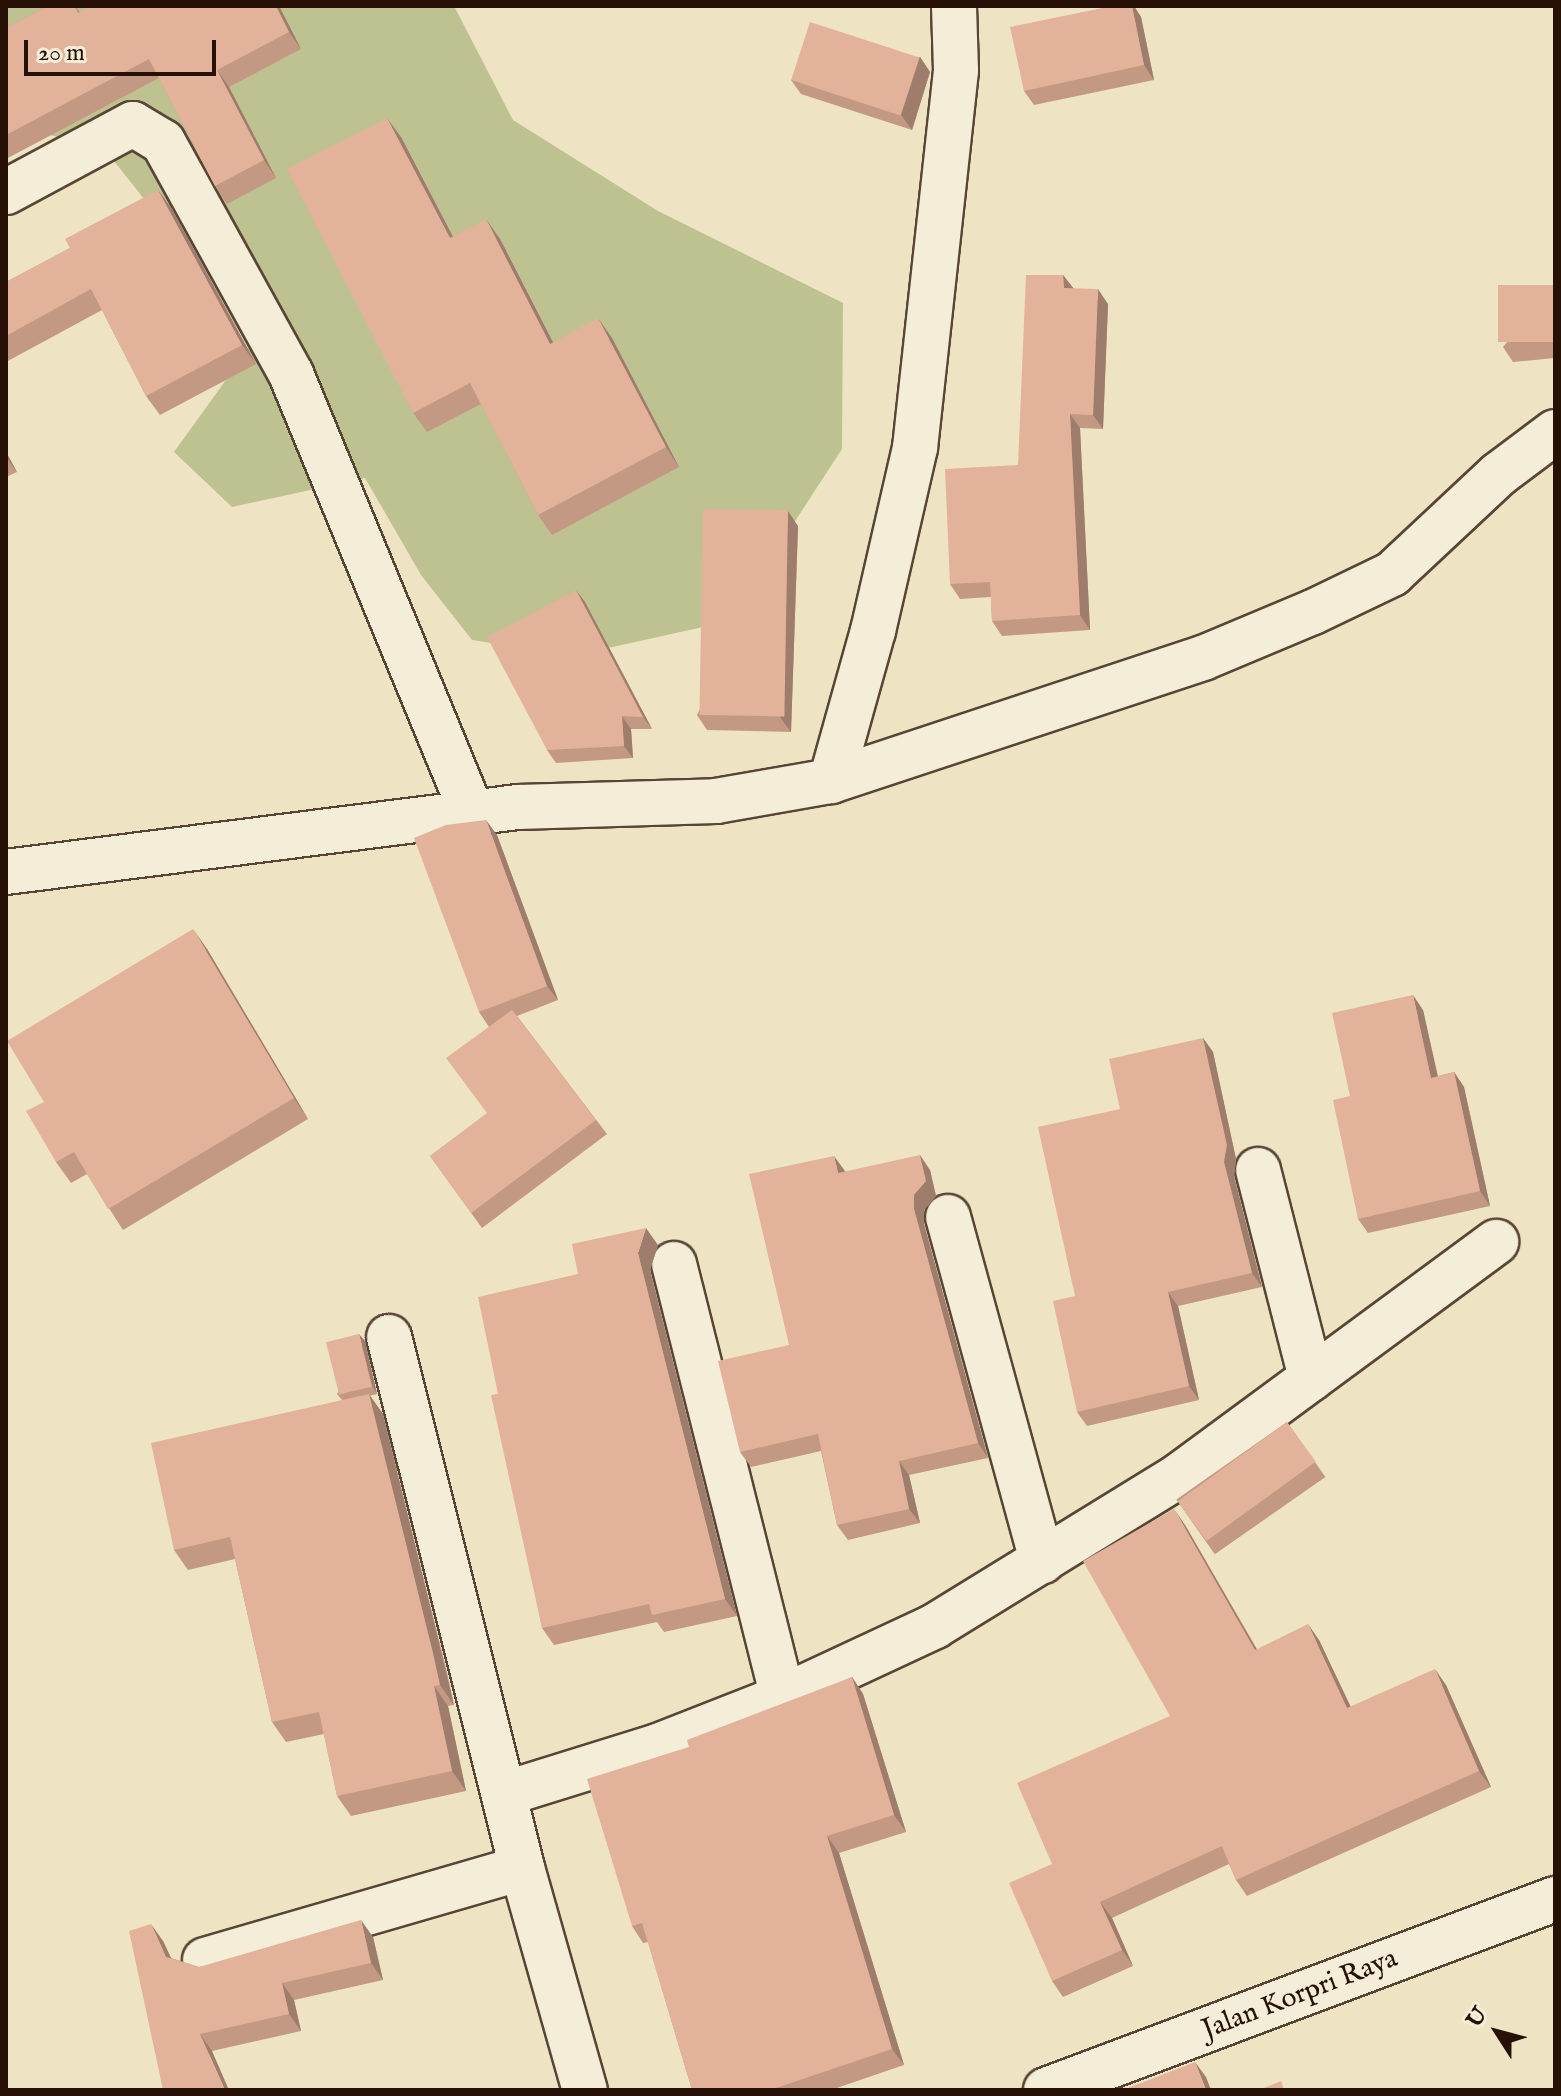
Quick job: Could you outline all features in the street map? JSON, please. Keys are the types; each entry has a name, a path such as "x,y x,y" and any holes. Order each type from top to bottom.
{"street":[{"path":"831,781 873,631 915,448 956,70 954,6"},
{"path":"6,192 133,124 163,142 291,374 472,813"},
{"path":"6,872 518,807 716,801 831,781 1203,658 1313,612 1392,574 1499,474 1555,432"},
{"path":"1258,1170 1311,1378"},
{"path":"948,1217 1042,1561"},
{"path":"507,1793 658,1746 783,1697 935,1626 1180,1475 1496,1242"},
{"path":"674,1264 783,1697"},
{"path":"389,1337 507,1793 522,1868 585,2090"},
{"path":"205,1960 522,1868"},
{"name":"Jalan Korpri Raya","path":"1046,2090 1555,1899"}],"green space":[{"path":"6,6 454,6 513,120 658,211 843,303 842,449 730,621 572,656 472,640 421,575 365,478 232,507 174,452 267,323 164,224 102,146 6,126"}],"building":[{"path":"47,6 74,6 78,13 92,6 276,6 289,32 217,70 264,160 215,186 149,59 6,135 6,28"},
{"path":"1112,6 1132,6 1144,65 1024,91 1010,27"},
{"path":"810,22 919,58 901,116 791,80"},
{"path":"387,118 450,238 486,219 550,344 598,318 666,447 538,515 470,383 413,413 287,169"},
{"path":"158,190 242,345 146,396 91,289 6,336 6,282 70,248 65,239"},
{"path":"1026,275 1063,275 1064,288 1098,289 1093,415 1070,414 1080,615 992,621 990,582 950,584 945,469 1018,465"},
{"path":"1498,285 1555,285 1555,342 1498,342"},
{"path":"703,509 788,510 784,716 699,715"},
{"path":"576,590 643,717 622,716 624,746 547,750 487,637"},
{"path":"486,820 547,986 479,1012 414,838 446,825"},
{"path":"193,929 294,1098 108,1209 74,1152 56,1162 26,1111 44,1102 7,1041"},
{"path":"1413,995 1431,1078 1454,1072 1480,1191 1358,1219 1333,1100 1350,1096 1332,1013"},
{"path":"512,1010 596,1120 471,1213 430,1156 487,1113 446,1058"},
{"path":"1203,1038 1227,1145 1224,1162 1252,1273 1168,1292 1189,1386 1077,1412 1053,1301 1075,1296 1038,1127 1120,1109 1109,1059"},
{"path":"920,1155 926,1181 914,1195 914,1209 978,1443 899,1461 909,1509 837,1525 818,1434 740,1452 718,1361 789,1345 749,1174 834,1156 838,1173"},
{"path":"646,1228 638,1253 725,1599 652,1615 649,1604 542,1628 491,1395 498,1394 478,1297 578,1274 572,1244"},
{"path":"359,1334 372,1386 339,1395 326,1342"},
{"path":"369,1394 433,1653 440,1685 434,1686 452,1771 337,1796 319,1712 272,1722 230,1537 174,1550 151,1443"},
{"path":"1287,1422 1316,1462 1207,1541 1178,1501"},
{"path":"1174,1509 1255,1650 1308,1624 1347,1708 1435,1669 1479,1771 1236,1880 1222,1846 1100,1902 1122,1950 1052,1981 1009,1883 1052,1864 1017,1783 1170,1716 1083,1561"},
{"path":"852,1677 894,1815 827,1836 892,2049 770,2090 692,2090 642,1923 632,1926 587,1779 689,1747 687,1740"},
{"path":"361,1920 371,1963 282,1983 289,2014 200,2034 225,2090 163,2090 129,1931 151,1924 166,1957 199,1967"},
{"path":"1195,2062 1206,2090 1123,2090"},
{"path":"1281,2081 1284,2090 1259,2090"}]}
